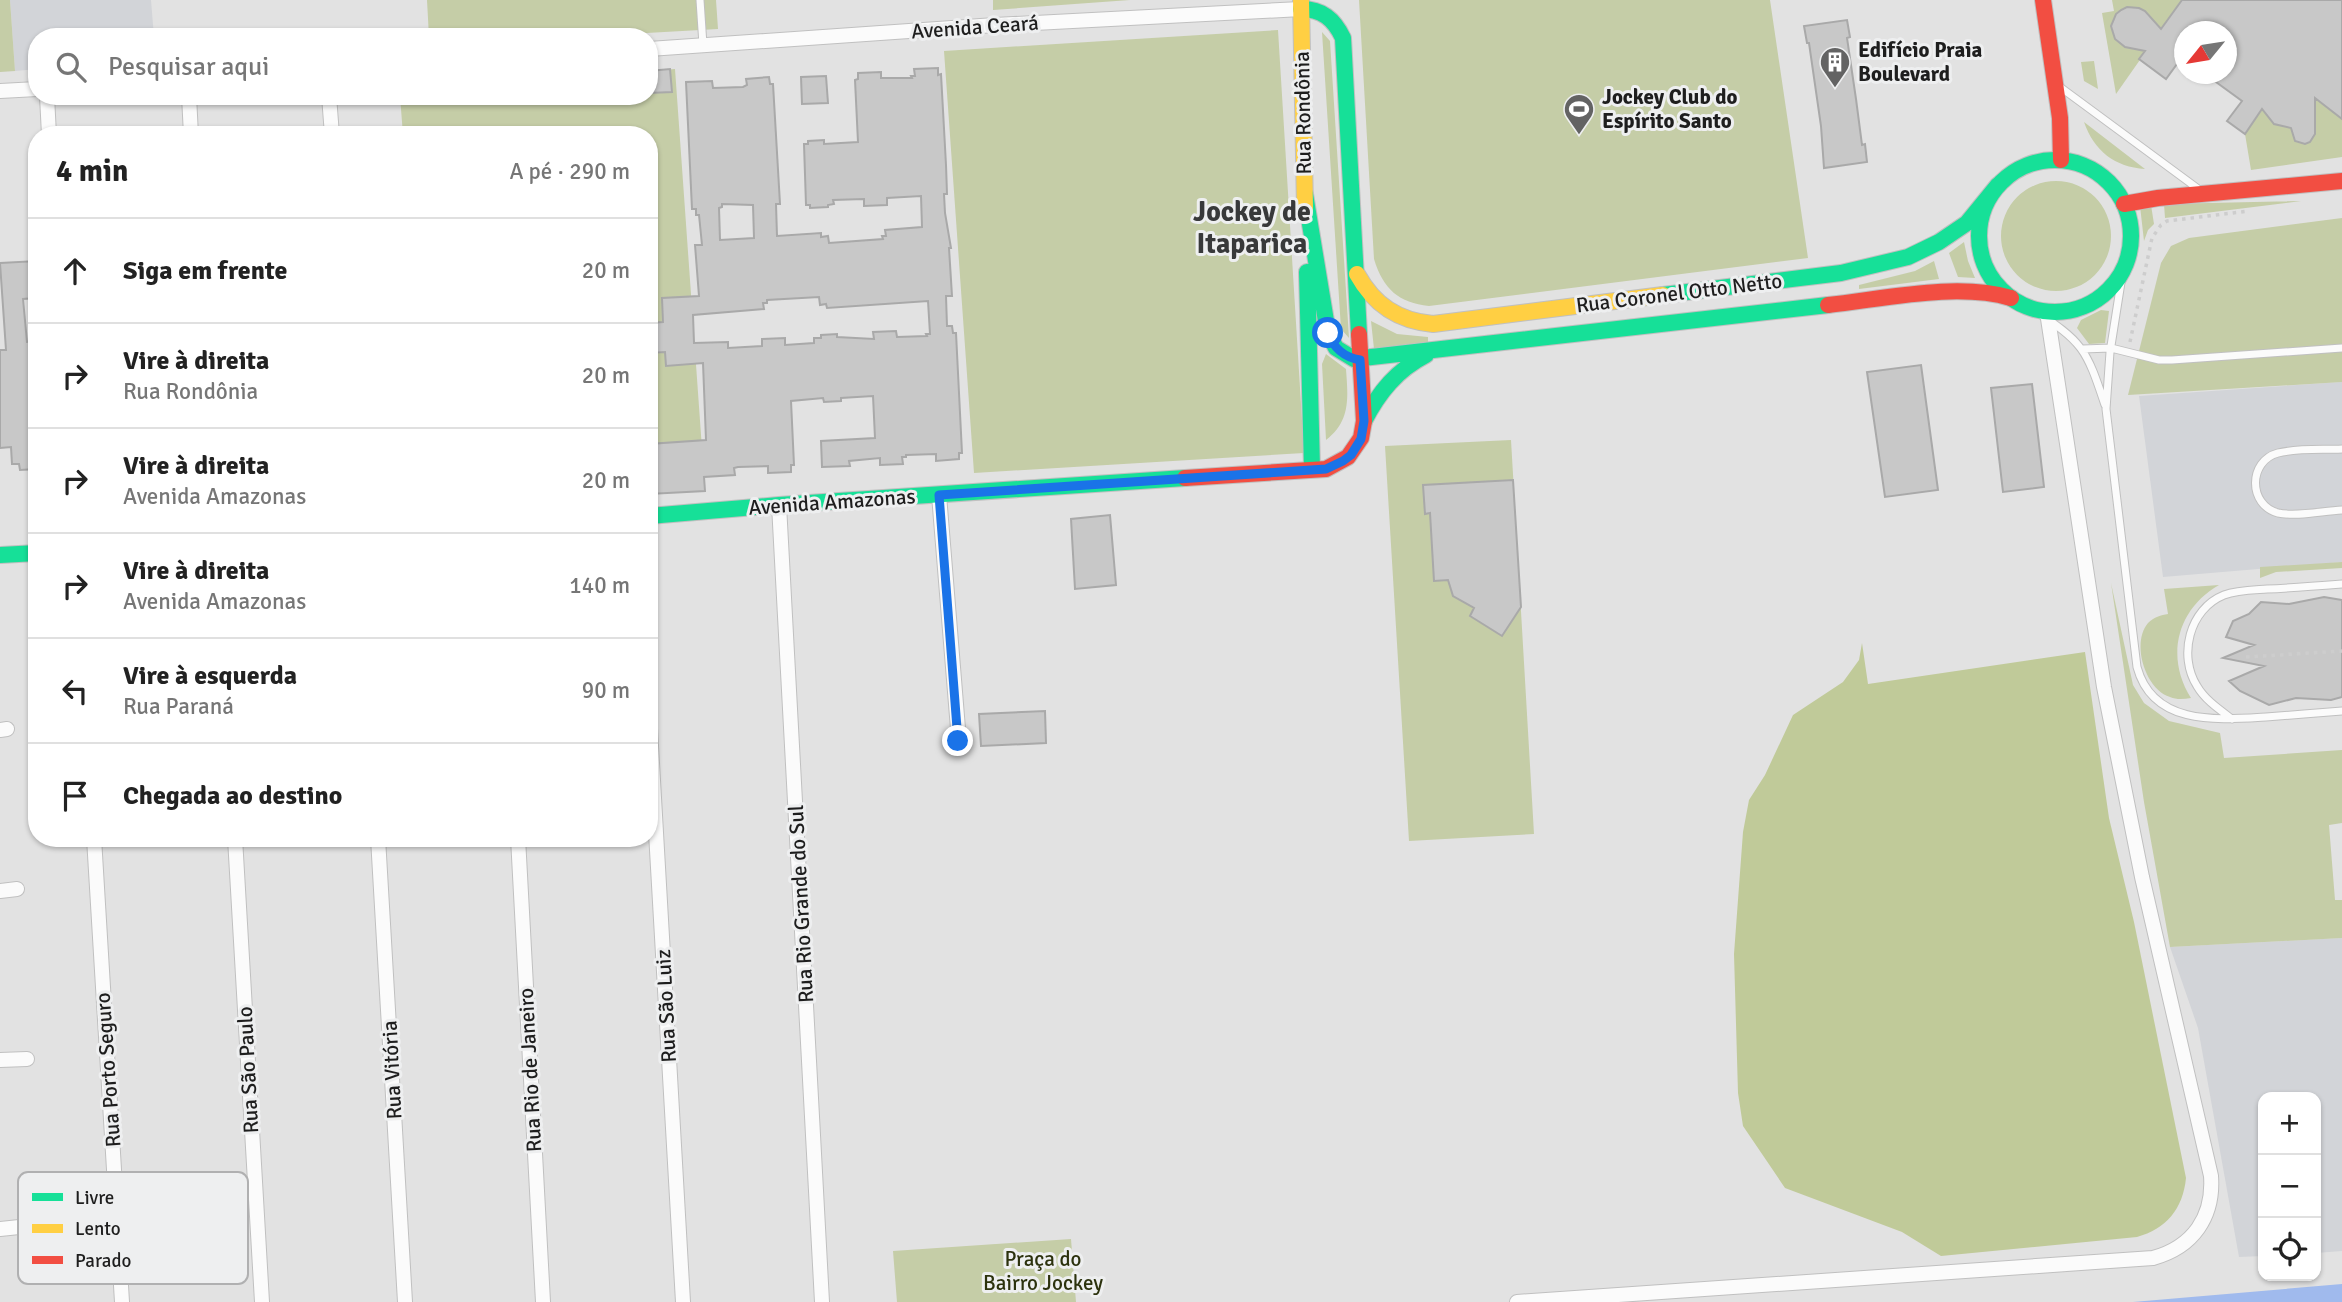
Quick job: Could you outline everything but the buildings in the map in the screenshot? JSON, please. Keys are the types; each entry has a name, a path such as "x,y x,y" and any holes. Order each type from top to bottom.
{"street":[{"path":"2043,0 2056,83 2061,160"},
{"name":"Avenida Ceará","path":"658,48 1301,4"},
{"name":"Rua Rondônia","path":"1312,470 1301,4 1323,11 1337,23 1343,38 1364,421"},
{"path":"0,91 28,89"},
{"path":"47,105 49,126"},
{"path":"189,105 191,126"},
{"path":"329,105 331,126"},
{"path":"2061,160 2092,170 2115,190 2124,204 2129,221 2129,256 2110,289 2092,303 2063,312 2043,313 2011,298 1989,274 1979,244 1983,213 1998,185 2020,168 2033,163 2061,160"},
{"path":"2124,204 2158,198 2342,181"},
{"name":"Rua Coronel Otto Netto","path":"1355,269 1369,294 1390,312 1411,321 1433,324 1841,273 1871,268 1937,243 1967,223 1998,185"},
{"path":"1305,194 1328,333 1336,348 1360,360"},
{"name":"Rua Coronel Otto Netto","path":"1360,360 1951,291 1988,291 2011,298"},
{"path":"1517,1302 2153,1258 2177,1249 2203,1222 2211,1200 2211,1176 2116,752 2043,313"},
{"path":"1364,421 1381,391 1393,378 1413,362 1436,351"},
{"name":"Avenida Amazonas","path":"658,515 1312,470 1335,466 1351,455 1361,439 1364,421"},
{"path":"939,495 958,741"},
{"name":"Rua Rio Grande do Sul","path":"779,505 822,1302"},
{"path":"0,555 28,553"},
{"name":"Rua Porto Seguro","path":"95,847 114,1172"},
{"name":"Rua São Paulo","path":"236,847 262,1302"},
{"name":"Rua Vitória","path":"379,847 405,1302"},
{"name":"Rua Rio de Janeiro","path":"518,847 542,1302"},
{"name":"Rua São Luiz","path":"657,847 683,1302"},
{"path":"0,891 17,889"},
{"path":"0,1060 27,1059"},
{"path":"0,1229 18,1227"},
{"name":"Rua Porto Seguro","path":"121,1284 122,1302"}],"lane":[{"path":"700,0 703,45"},
{"path":"2056,83 2206,195"},
{"path":"2106,409 2111,348 2123,270"},
{"path":"2043,313 2064,329 2083,349 2092,366 2106,409 2137,667 2144,687 2169,709 2200,717 2233,719 2342,711"},
{"path":"2083,349 2111,348 2160,360 2172,360 2342,348"},
{"path":"2342,449 2277,453 2269,456 2258,468 2255,484 2256,492 2265,506 2280,513 2342,510"},
{"path":"2233,719 2201,692 2191,674 2188,655 2190,636 2203,611 2216,599 2234,593 2342,584"}],"path":[{"path":"2128,351 2152,238 2161,225 2175,219 2252,211"},
{"path":"2246,657 2342,651"}],"shaded area":[{"path":"10,0 151,0 153,28 28,28 28,70 15,71"},
{"path":"2342,382 2342,562 2163,577 2139,396"},
{"path":"2342,938 2342,1251 2321,1253 2321,1092 2258,1092 2258,1256 2239,1257 2198,1028 2170,947"}],"green space":[{"path":"0,0 10,0 15,71 0,72"},
{"path":"427,0 716,0 718,29 658,32 658,28 429,28"},
{"path":"993,0 1130,0 993,10"},
{"name":"Jockey Club do Espírito Santo","path":"1359,0 1770,0 1808,258 1429,306 1401,298 1382,279 1374,259"},
{"path":"2112,0 2182,0 2116,94 2102,13 2114,11"},
{"path":"1278,30 1304,453 974,473 944,51"},
{"path":"1322,32 1330,41 1349,338 1341,329"},
{"path":"2094,61 2098,89 2084,81 2081,62"},
{"path":"675,69 705,491 658,494 658,126 402,126 401,105 658,105 658,70"},
{"path":"2286,76 2342,119 2342,157 2251,170 2245,134"},
{"path":"2084,122 2145,169 2124,165 2107,156 2094,141"},
{"path":"2056,181 2077,185 2095,197 2107,215 2111,236 2107,257 2095,275 2077,287 2056,291 2035,287 2017,275 2005,257 2001,236 2005,215 2017,197 2035,185"},
{"path":"2301,201 2165,218 2164,204"},
{"path":"2151,205 2154,224 2148,230 2144,241 2140,206"},
{"path":"2342,218 2342,382 2128,395 2161,263 2171,246 2189,238"},
{"path":"1964,242 1975,278 1958,277 1949,253"},
{"path":"1934,261 1939,279 1859,289 1859,285 1915,271"},
{"path":"2101,310 2109,311 2105,343 2089,344 2077,328 2081,320"},
{"path":"1371,321 1397,334 1428,337 1428,343 1374,349"},
{"path":"1326,354 1346,369 1347,389 1344,417 1326,440 1322,364"},
{"path":"1511,440 1534,834 1409,841 1385,446"},
{"path":"2342,562 2342,568 2276,572 2260,578 2260,567"},
{"path":"2111,583 2133,685 2144,703 2169,721 2220,733 2224,758 2342,750 2342,823 2329,825 2335,900 2342,900 2342,938 2170,947 2144,802"},
{"path":"2219,585 2193,607 2180,635 2178,666 2191,698 2170,697 2154,685 2143,664 2143,632 2153,619 2168,614 2164,589"},
{"path":"1862,643 1868,684 2085,652 2109,818 2134,922 2186,1178 2177,1208 2156,1229 2137,1237 1941,1256 1902,1232 1785,1188 1743,1126 1738,1093 1734,954 1743,832 1749,800 1765,775 1793,715 1843,682 1859,660"},
{"name":"Praça do Bairro Jockey","path":"1071,1239 1076,1302 897,1302 893,1251"}],"water":[{"path":"2342,1284 2342,1302 2133,1302"}],"traffic: fast":[{"path":"1301,9 1327,16 1343,38 1359,334"},
{"path":"2055,160 2084,166 2109,182 2125,207 2131,236 2125,265 2109,290 2084,306 2055,312 2026,306 2001,290 1985,265 1979,236 1985,207 2001,182 2026,166 2055,160"},
{"path":"1663,295 1841,273 1908,257 1939,242 1967,223 1998,185"},
{"path":"1305,194 1328,333 1336,348 1354,359 1828,305"},
{"path":"1307,272 1312,469"},
{"path":"1364,421 1390,383 1426,355"},
{"path":"658,515 1185,478"},
{"path":"0,555 28,553"}],"traffic: slow":[{"path":"1301,0 1305,208"},
{"path":"1357,274 1371,294 1388,310 1409,319 1433,324 1663,295"}],"traffic: jam":[{"path":"2043,0 2060,118 2061,160"},
{"path":"2124,204 2158,198 2342,181"},
{"path":"1828,305 1944,292 1990,293 2011,298"},
{"path":"1185,478 1326,469 1348,457 1361,438 1364,421 1359,334"}],"place":[{"name":"Edifício Praia Boulevard","path":"1835,89"},
{"name":"Jockey Club do Espírito Santo","path":"1579,136"}],"district":[{"name":"Jockey de Itaparica","path":"1252,228"}],"route":[{"path":"958,741 939,495 1326,469 1335,466 1356,448 1364,430 1364,421 1360,360 1348,357 1336,348 1328,333"}]}
